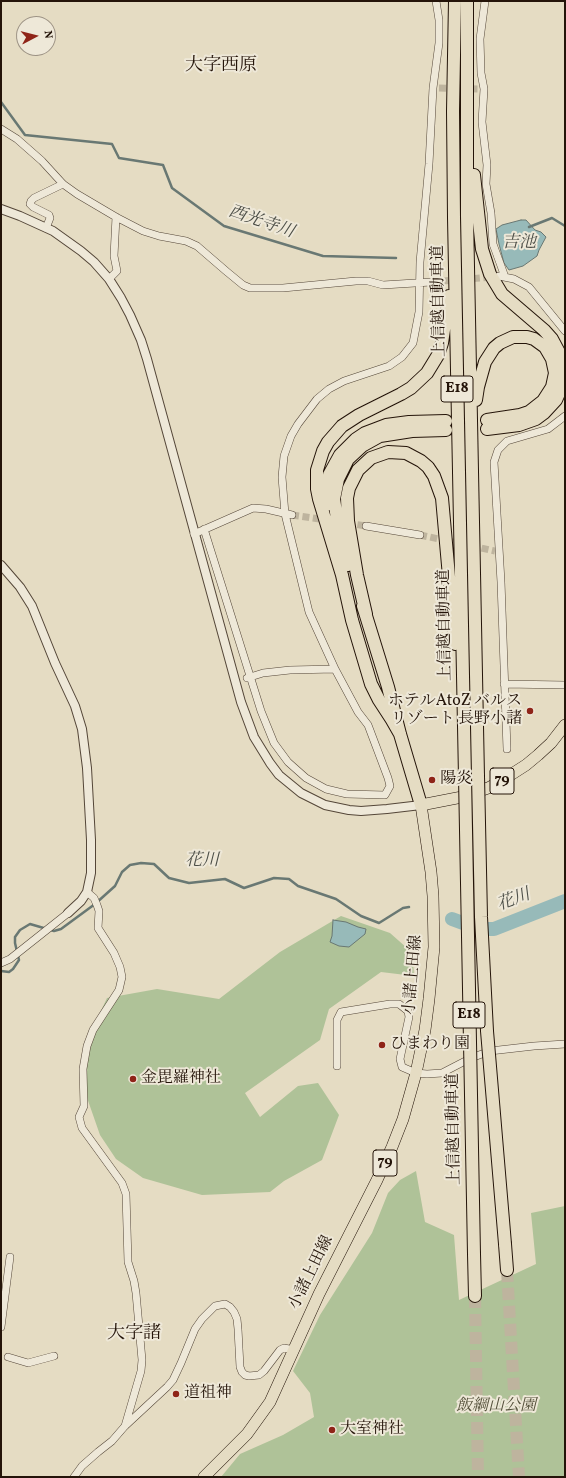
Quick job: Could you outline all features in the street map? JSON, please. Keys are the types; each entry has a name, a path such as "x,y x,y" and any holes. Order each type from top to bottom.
{"highway":[{"name":"上信越自動車道","path":"455,1 453,111 475,1296"},
{"name":"上信越自動車道","path":"467,1 466,56 473,576 481,918 487,1031 507,1270"},
{"path":"466,56 476,203 482,249 486,263 490,274 502,294 544,330 552,339 561,356 564,374 556,400 536,419 519,425 487,424 529,412 537,407 548,395 554,380 554,366 546,347 528,337 513,337 506,339 494,348 485,362 481,372 476,404 476,532 473,576"},
{"path":"400,734 378,700 371,684 352,620 345,584 319,499 317,479 319,461 328,442 334,434 350,420 401,394 420,381 433,365 442,343 449,293 450,163 453,111"},
{"path":"329,533 325,507 327,486 334,464 348,446 365,433 386,425 409,422 446,425 380,436 371,440 355,452 348,460 340,473 335,488 334,499 336,520 346,558 366,614 421,804"},
{"path":"366,614 357,575 348,521 347,498 349,488 358,470 371,458 388,452 406,453 422,461 428,467 434,476 442,498 464,741"}],"main road":[{"name":"79","path":"421,804 462,797 488,788 501,781 519,770 538,755 565,725"},
{"name":"小諸上田線","path":"204,1477 255,1424 272,1398 319,1294 392,1147 403,1119 416,1073 429,999 433,960 434,920 431,872 421,804"}],"street":[{"path":"204,529 249,678 274,743 288,762 306,778 326,789 347,794 385,795 390,786 368,725 358,712 335,669 309,612 282,477 284,456 287,447 298,424 317,399 329,389 352,378 389,366 407,352 413,342 418,322 436,88 439,20 436,1"},
{"path":"486,1 480,39 482,122 487,165 486,184 491,213 491,232 495,250 502,276 514,279 529,287 565,332"},
{"path":"1,129 17,139 42,161 63,184 77,194 116,218 143,232 186,241 197,246 250,288 283,288 356,281 368,281 384,285 431,282"},
{"path":"46,228 50,218 49,215 33,207 30,204 31,201 34,198 63,184"},
{"path":"1,209 46,228 62,237 81,251 94,262 126,307 141,340 233,676 247,720 262,751 279,775 301,793 325,805 355,810 373,810 421,804"},
{"path":"108,280 117,271 114,256 116,218"},
{"path":"507,749 494,462 498,450 507,441 548,429 565,416"},
{"path":"194,534 253,508 289,514"},
{"path":"366,526 420,535"},
{"path":"1,565 20,587 32,606 55,663 80,718 86,755 92,840 91,873 87,892 81,901 10,959 1,963"},
{"path":"249,678 263,673 290,670 335,669"},
{"path":"504,684 565,685"},
{"path":"87,892 94,898 97,905 99,910 98,928 114,953 120,966 122,977 119,990 93,1030 87,1046 83,1069 84,1106 80,1117 82,1128 122,1183 126,1194 128,1262 136,1293 142,1360 141,1371 125,1426"},
{"path":"337,1066 337,1020 341,1012 345,1010 397,1004 406,1008 409,1014 401,1052 402,1067 416,1073 442,1073 471,1058 490,1051 565,1044"},
{"path":"1,1326 10,1257"},
{"path":"74,1477 82,1466 112,1441 125,1426 173,1380 195,1329 202,1319 215,1306 225,1304 234,1312 237,1324 240,1367 245,1376 259,1375 264,1371 280,1350 284,1348 294,1350"},
{"path":"8,1357 28,1363 54,1356"}],"green space":[{"path":"341,916 390,933 407,948 413,962 414,976 381,972 329,1009 320,1040 245,1093 260,1117 298,1086 318,1083 339,1115 322,1160 284,1181 270,1192 202,1195 143,1178 116,1159 100,1135 85,1092 83,1049 107,998 157,989 219,999 280,952"},
{"name":"飯綱山公園","path":"416,1171 425,1222 454,1235 459,1300 536,1264 531,1213 565,1206 565,1477 221,1477 240,1454 283,1435 314,1417 310,1393 293,1371 320,1315 372,1233 388,1193 400,1180"}],"water":[{"name":"吉池","path":"526,220 535,230 541,232 546,237 537,256 523,266 509,270 504,263 496,229 502,225"},
{"path":"333,920 346,922 366,929 365,934 349,947 339,946 330,942"}],"waterway":[{"name":"西光寺川","path":"1,102 25,135 112,144 119,158 163,165 172,188 224,226 323,256 396,258"},
{"name":"西光寺川","path":"529,227 552,218 565,226"},
{"name":"花川","path":"1,971 9,972 19,960 15,937 20,930 30,924 54,931 61,929 95,904 115,886 122,872 130,865 141,863 154,864 169,878 189,883 225,879 244,888 274,878 289,879 298,886 336,899 361,916 379,923 403,908 409,907"},
{"name":"花川","path":"452,919 479,929 494,929 565,901"}],"tunnel":[{"path":"439,88 478,89"},
{"path":"431,282 493,277"},
{"path":"447,421 487,420"},
{"path":"448,430 487,429"},
{"path":"292,515 327,520"},
{"path":"347,523 366,526"},
{"path":"420,535 495,551"},
{"path":"507,1270 519,1477"},
{"path":"475,1296 478,1477"}],"place":[{"name":"ホテルAtoZ バルス リゾート 長野小諸","path":"530,711"},
{"name":"陽炎","path":"432,780"},
{"name":"ひまわり園","path":"382,1045"},
{"name":"金毘羅神社","path":"133,1079"},
{"name":"道祖神","path":"176,1394"},
{"name":"大室神社","path":"332,1430"}],"district":[{"name":"大字西原","path":"221,67"},
{"name":"大字諸","path":"134,1335"}]}
